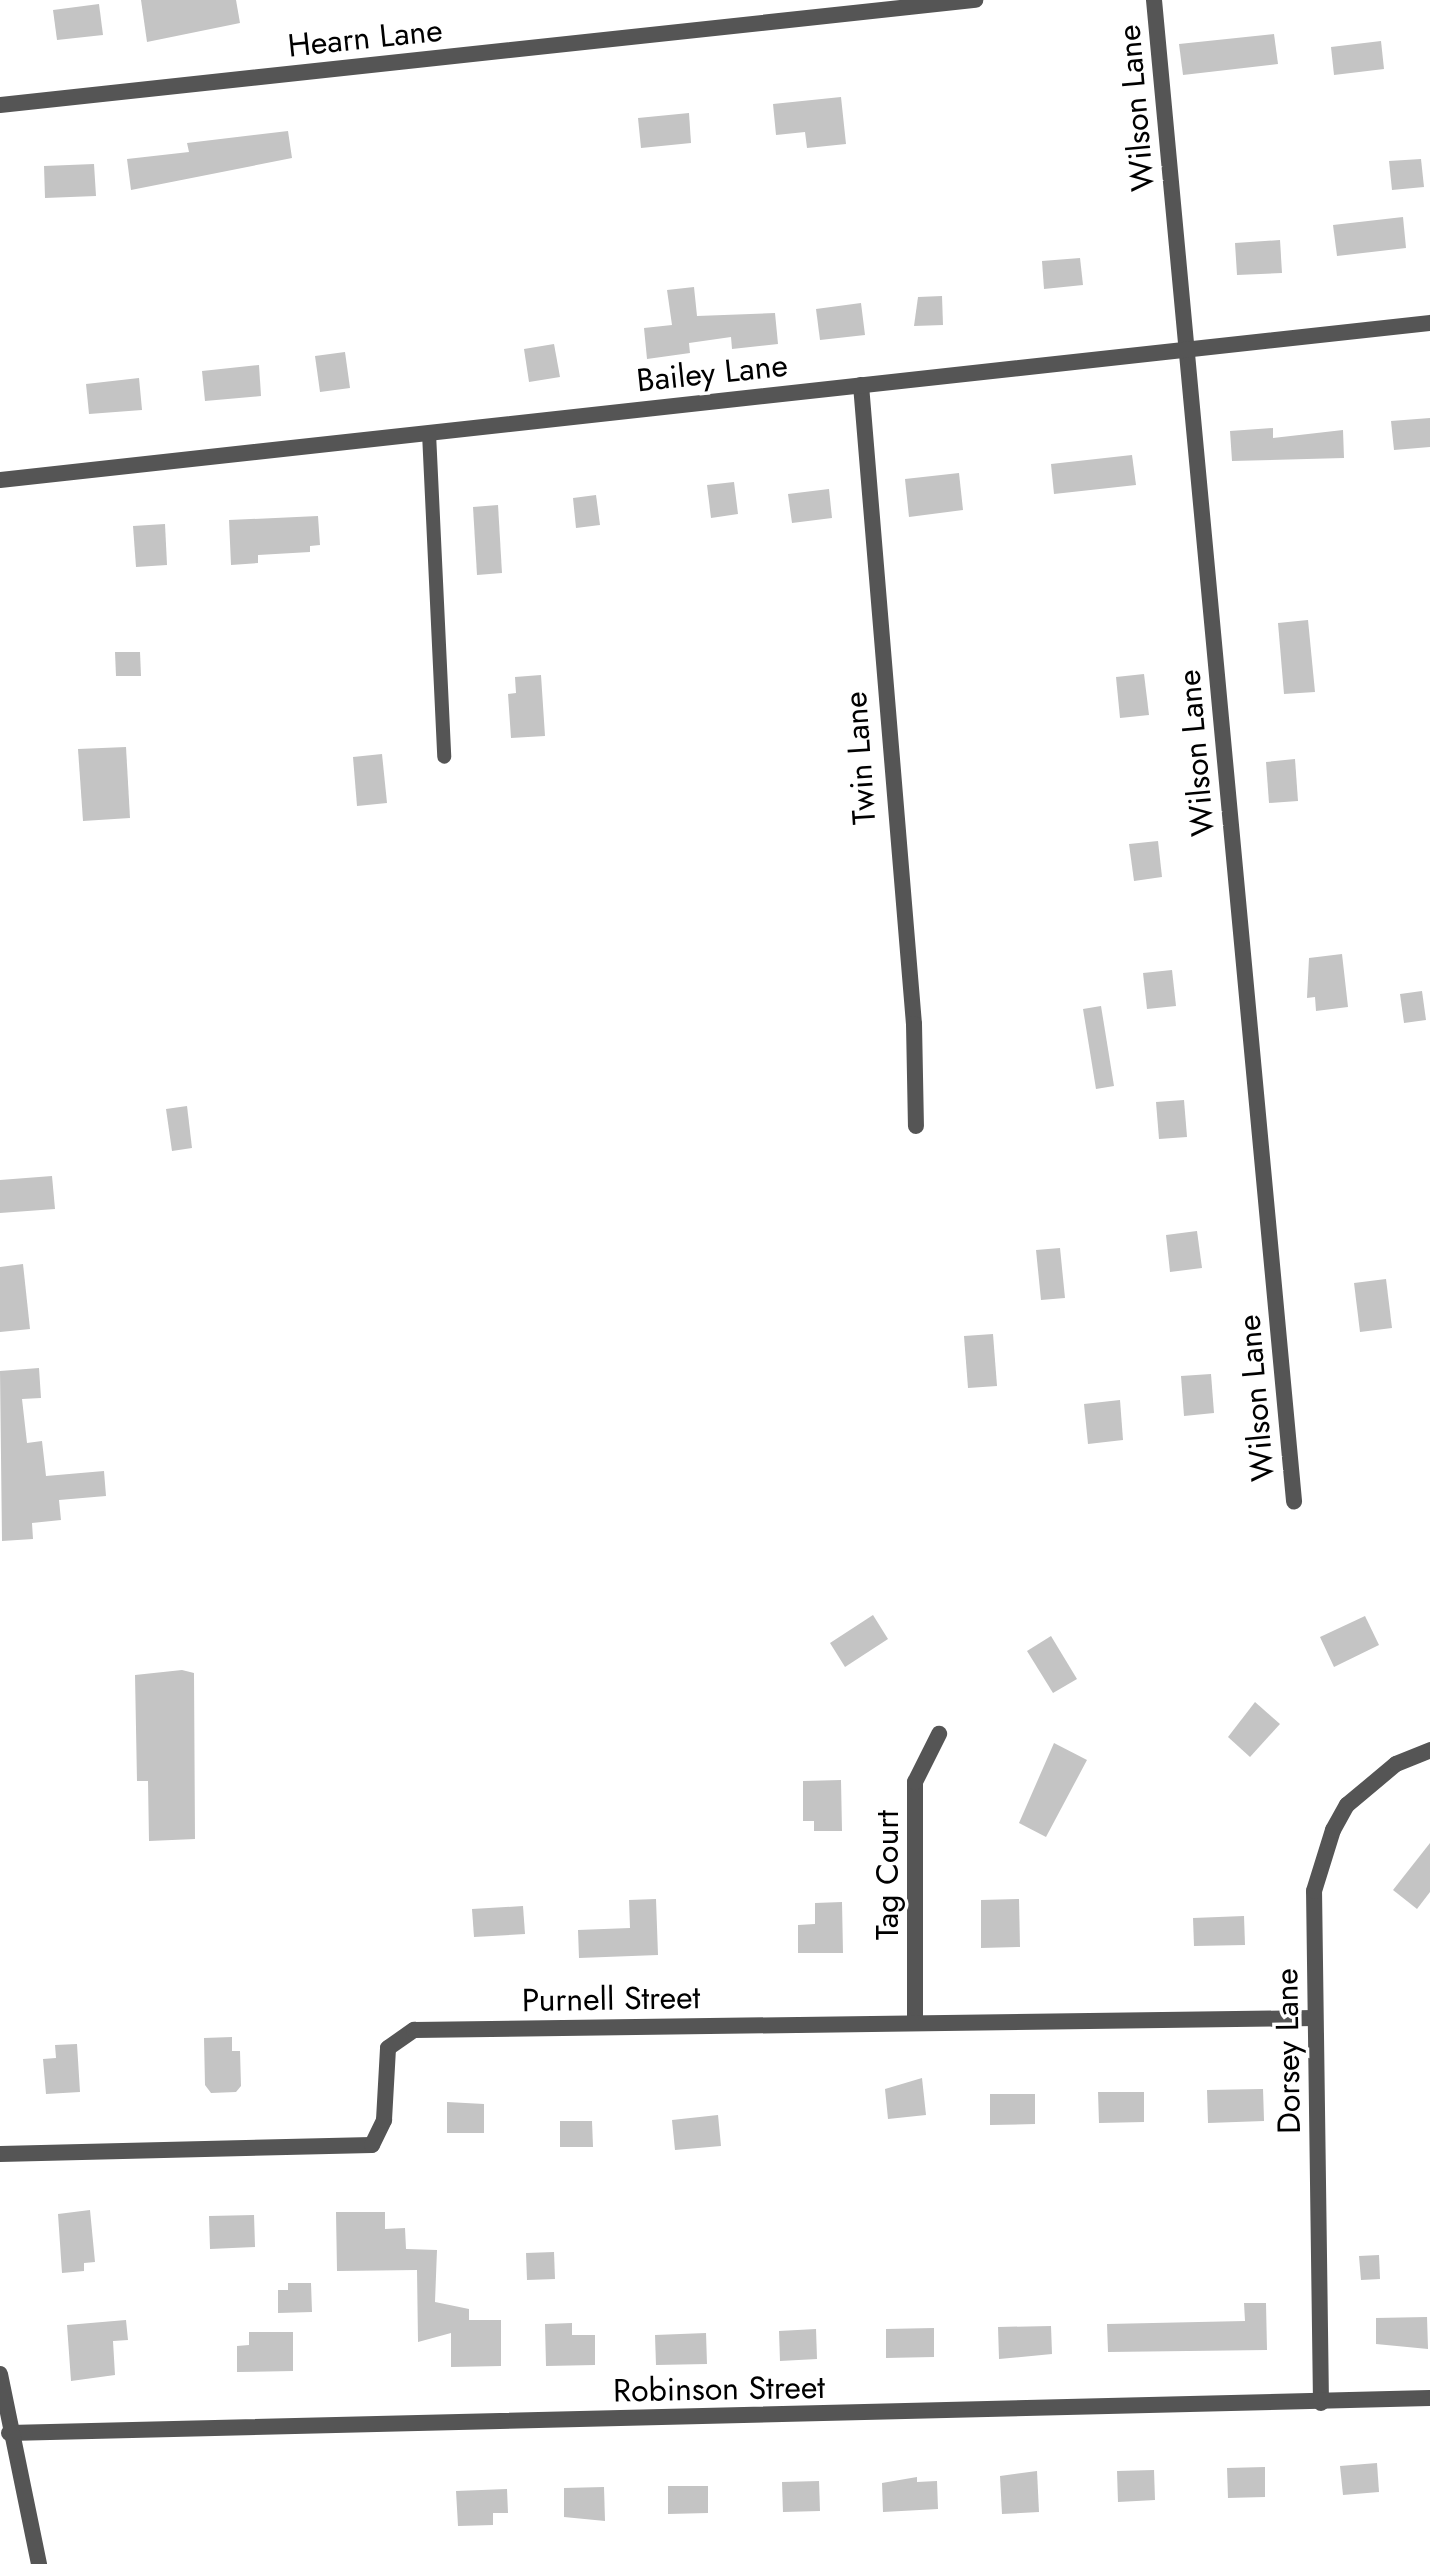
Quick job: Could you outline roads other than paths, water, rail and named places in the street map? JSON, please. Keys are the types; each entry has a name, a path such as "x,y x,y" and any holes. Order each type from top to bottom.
{"street":[{"name":"Hearn Lane","path":"0,105 975,0"},
{"name":"Wilson Lane","path":"1154,0 1294,1501"},
{"name":"Bailey Lane","path":"0,480 1430,323"},
{"name":"Twin Lane","path":"861,385 898,889 912,994 916,1126"},
{"name":"Tag Court","path":"915,2022 915,1782 939,1734"},
{"name":"Dorsey Lane","path":"1321,2403 1314,1891 1333,1830 1369,1782 1430,1750"},
{"name":"Purnell Street","path":"0,2154 372,2145 384,2120 388,2048 414,2030 1314,2018"},
{"path":"0,2374 9,2433 39,2564"},
{"name":"Robinson Street","path":"9,2433 1430,2398"}],"lane":[{"path":"429,433 444,757"}]}
